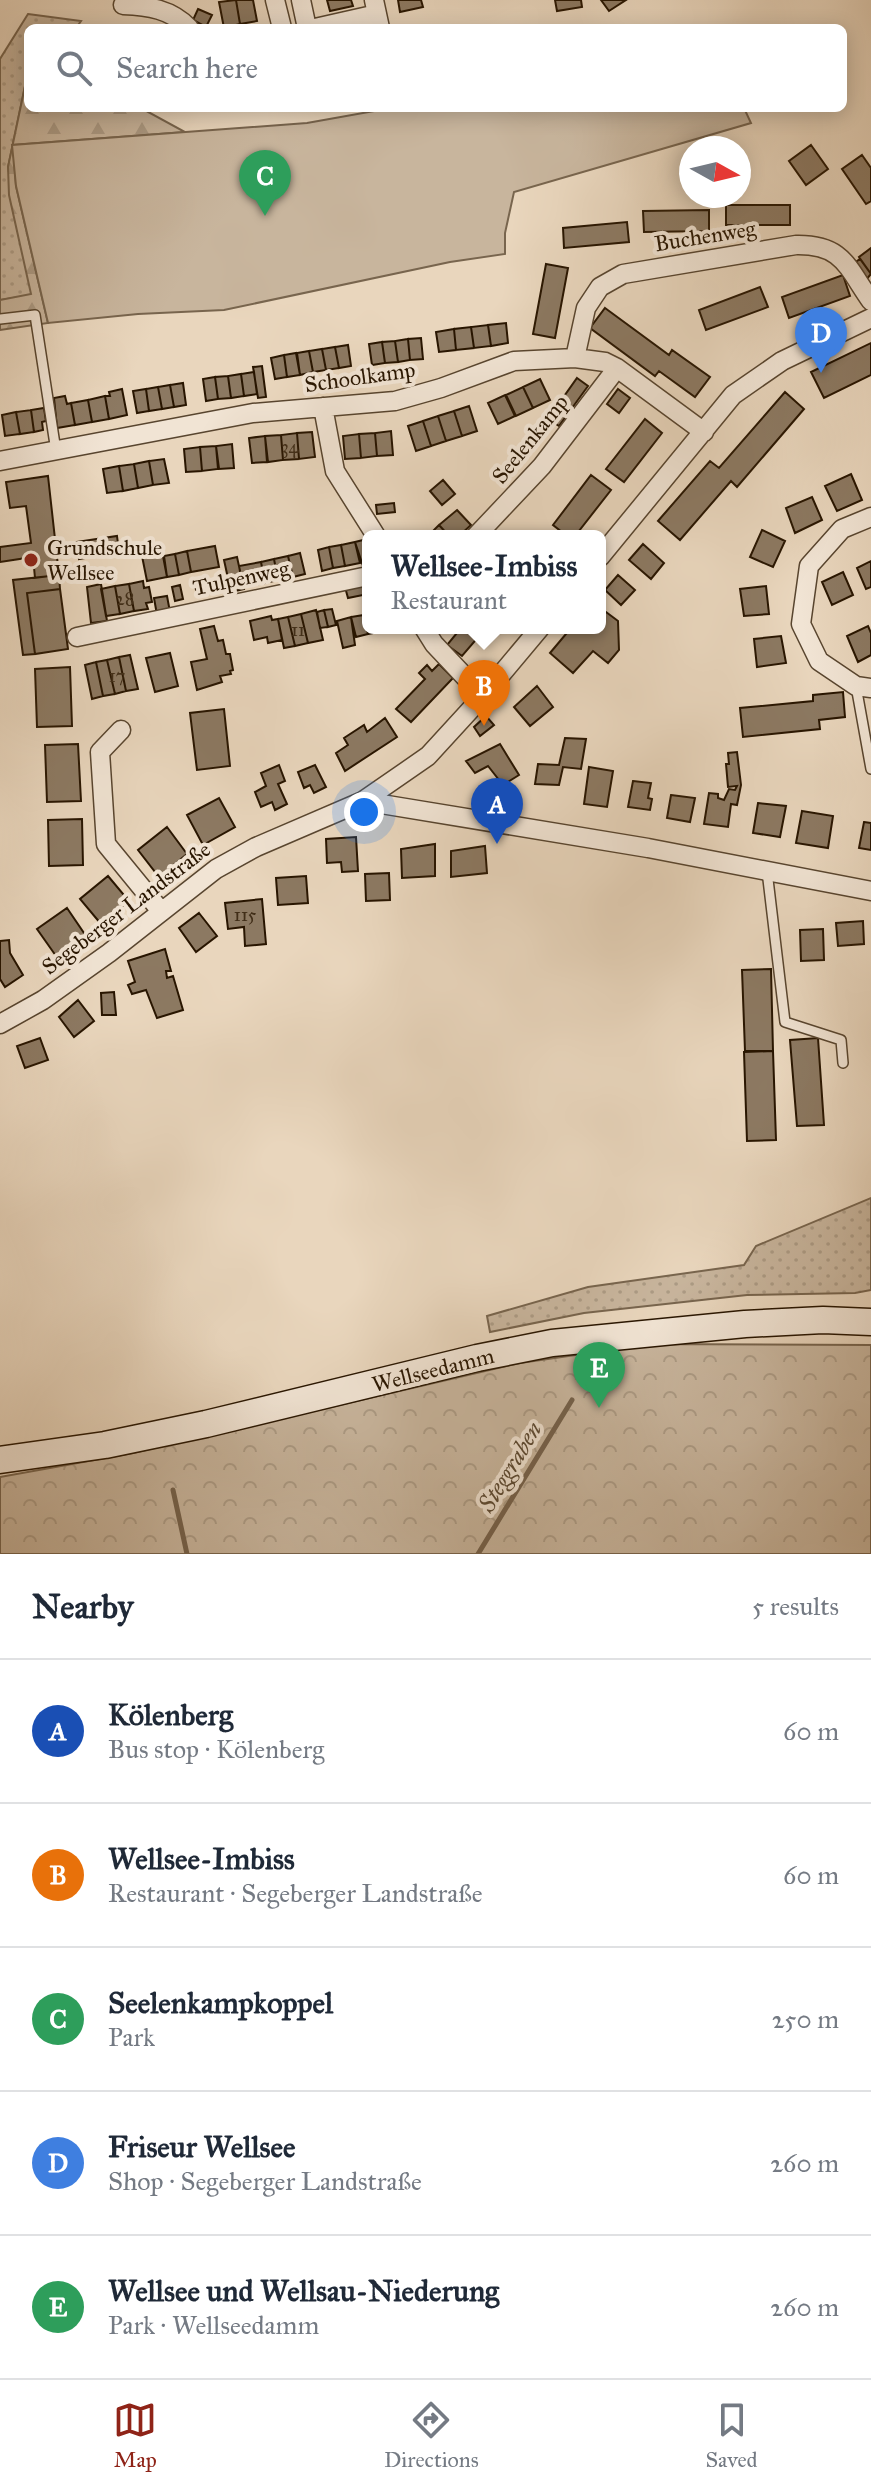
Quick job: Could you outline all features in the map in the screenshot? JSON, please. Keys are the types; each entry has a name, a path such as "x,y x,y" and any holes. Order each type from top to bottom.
{"main road":[{"name":"Wellseedamm","path":"0,1460 105,1445 206,1424 477,1358 552,1343 745,1324 823,1320 871,1322"}],"street":[{"path":"275,0 281,24"},
{"path":"301,0 306,24"},
{"path":"123,5 165,11 185,24"},
{"path":"333,24 377,14"},
{"name":"Buchenweg","path":"575,358 586,308 600,287 623,274 796,245 818,245 837,253 871,301"},
{"path":"606,550 733,395 759,375 871,318"},
{"name":"Schoolkamp","path":"0,461 253,413 395,401 514,361 575,358 605,362 617,368 704,432"},
{"name":"Seelenkamp","path":"482,530 542,466 617,368"},
{"path":"323,407 335,471 372,530"},
{"path":"863,687 819,661 801,624 809,566 842,529 871,517"},
{"name":"Tulpenweg","path":"77,637 362,577"},
{"path":"428,634 483,696"},
{"name":"Segeberger Landstraße","path":"0,1024 43,1000 109,953 216,869 363,801 428,756 535,634"},
{"path":"121,730 100,752 106,844 160,910"},
{"path":"363,801 648,848 871,891"}],"lane":[{"path":"0,319 35,315 56,451"},
{"path":"863,687 871,769"},
{"path":"767,871 785,1022 841,1040 843,1063"}],"green space":[{"path":"28,14 81,21 79,24 24,24 24,91 8,167 32,295 0,300 0,59"},
{"path":"24,91 24,112 148,112 185,132 13,145 16,186 48,323 0,330 0,300 31,294 9,195 8,167"},
{"path":"369,112 746,112 751,123 706,136 679,136 679,144 514,192 505,233 505,254 450,262 224,310 48,323 16,186 12,145 307,123"},
{"path":"871,1198 871,1290 747,1295 584,1313 490,1332 487,1316 588,1287 744,1265 756,1246"},
{"path":"652,1344 871,1345 871,1554 0,1554 0,1477 133,1453 520,1363"}],"building":[{"path":"236,0 253,0 257,21 240,24"},
{"path":"236,0 240,24 223,24 219,2"},
{"path":"327,0 351,0 353,6 330,11"},
{"path":"398,0 421,0 423,7 400,12"},
{"path":"555,0 581,0 582,7 557,11"},
{"path":"601,0 626,0 609,11"},
{"path":"198,9 212,15 208,24 193,20"},
{"path":"811,145 828,169 806,185 789,161"},
{"path":"862,155 871,168 871,201 866,204 842,169"},
{"path":"790,205 790,225 726,225 726,208"},
{"path":"709,210 709,231 644,232 643,211"},
{"path":"627,222 629,242 564,248 563,228"},
{"path":"871,248 871,274 859,257"},
{"path":"860,259 871,274 865,281 853,264"},
{"path":"546,264 568,268 555,338 533,334"},
{"path":"843,275 850,296 789,318 782,297"},
{"path":"760,287 768,307 706,330 699,310"},
{"path":"605,308 669,355 672,350 710,377 695,397 659,371 655,376 590,328"},
{"path":"506,323 508,343 491,346 488,325"},
{"path":"488,325 491,346 474,348 471,327"},
{"path":"471,327 474,348 456,350 454,329"},
{"path":"454,329 456,350 439,352 436,332"},
{"path":"421,338 423,359 410,360 408,339"},
{"path":"408,339 410,360 398,362 395,341"},
{"path":"395,341 398,362 385,363 382,342"},
{"path":"382,342 385,363 372,365 369,344"},
{"path":"871,343 871,375 824,398 811,372"},
{"path":"348,345 351,366 339,368 335,347"},
{"path":"335,347 339,368 326,370 322,349"},
{"path":"322,349 326,370 313,372 309,351"},
{"path":"309,351 313,372 300,375 297,353"},
{"path":"296,353 300,375 287,377 284,355"},
{"path":"284,355 287,377 275,379 271,358"},
{"path":"262,366 266,397 258,398 253,367"},
{"path":"254,372 257,394 244,396 241,374"},
{"path":"241,374 244,396 231,398 228,376"},
{"path":"228,376 231,398 218,399 215,377"},
{"path":"215,377 218,399 206,401 203,379"},
{"path":"577,378 588,386 559,426 548,419"},
{"path":"540,379 550,400 533,408 523,387"},
{"path":"183,383 186,405 174,407 170,385"},
{"path":"170,385 174,407 162,409 158,387"},
{"path":"158,387 162,409 149,411 146,389"},
{"path":"523,387 533,408 516,416 506,395"},
{"path":"122,389 127,415 109,419 105,396"},
{"path":"146,389 149,411 137,413 133,391"},
{"path":"618,389 630,398 619,413 607,404"},
{"path":"785,392 804,409 737,487 731,481 680,540 658,521 710,461 719,468"},
{"path":"505,395 515,416 498,424 488,403"},
{"path":"65,396 67,404 71,403 75,425 57,428 54,398"},
{"path":"105,396 109,419 92,422 88,400"},
{"path":"88,400 92,422 75,425 71,403"},
{"path":"469,406 477,431 462,436 454,411"},
{"path":"44,408 46,421 42,422 43,430 34,432 31,410"},
{"path":"31,410 34,432 20,434 16,412"},
{"path":"454,411 462,436 446,441 438,416"},
{"path":"16,412 20,434 5,436 2,415"},
{"path":"438,416 446,441 431,446 423,421"},
{"path":"645,419 662,433 624,482 606,469"},
{"path":"423,421 431,446 416,451 408,426"},
{"path":"391,431 393,455 377,456 375,433"},
{"path":"312,432 315,457 299,459 297,433"},
{"path":"297,433 299,459 283,460 281,435"},
{"path":"375,433 377,456 361,458 359,434"},
{"path":"359,434 361,458 345,459 343,436"},
{"path":"281,435 283,460 268,462 265,436"},
{"path":"265,436 267,462 252,463 249,438"},
{"path":"232,444 234,468 219,469 216,446"},
{"path":"216,446 218,469 202,471 200,447"},
{"path":"200,447 202,471 186,472 184,449"},
{"path":"164,459 169,483 153,485 149,461"},
{"path":"149,461 153,485 138,488 134,464"},
{"path":"134,464 138,488 123,491 119,466"},
{"path":"119,466 123,491 107,493 103,469"},
{"path":"851,474 862,500 837,511 825,486"},
{"path":"591,475 611,490 580,530 559,530 553,525"},
{"path":"48,476 59,575 35,578 33,557 0,562 0,547 31,543 26,506 10,508 6,482"},
{"path":"443,480 455,494 442,505 430,491"},
{"path":"812,497 822,520 795,533 786,508"},
{"path":"394,503 395,512 377,514 376,505"},
{"path":"457,510 471,525 466,530 444,530 439,525"},
{"path":"762,530 785,541 773,567 750,557"},
{"path":"117,536 119,552 79,559 76,542"},
{"path":"362,540 362,563 355,542"},
{"path":"355,542 360,563 345,566 341,545"},
{"path":"643,544 664,563 651,579 629,560"},
{"path":"341,545 345,566 333,568 329,547"},
{"path":"215,546 219,567 191,572 187,551"},
{"path":"329,547 333,568 322,571 318,550"},
{"path":"153,549 155,557 163,556 167,577 147,581 141,551"},
{"path":"187,551 191,572 179,575 175,554"},
{"path":"300,553 305,574 293,577 288,556"},
{"path":"175,554 179,575 167,577 164,556"},
{"path":"288,556 293,577 278,580 274,559"},
{"path":"237,557 244,589 231,592 224,560"},
{"path":"274,559 278,580 265,583 261,562"},
{"path":"871,561 871,587 866,589 857,568"},
{"path":"261,562 265,583 243,587 239,566"},
{"path":"843,572 853,595 832,605 822,582"},
{"path":"59,575 60,589 27,593 35,654 23,655 13,580"},
{"path":"618,575 635,590 621,605 606,589"},
{"path":"143,581 144,588 149,587 152,602 146,603 148,609 134,611 129,584"},
{"path":"210,581 212,593 197,596 195,584"},
{"path":"362,583 362,595 348,598 345,587"},
{"path":"101,584 107,621 91,623 87,587"},
{"path":"129,584 134,611 120,614 115,586"},
{"path":"180,585 183,599 175,601 172,587"},
{"path":"115,586 120,614 106,616 101,589"},
{"path":"766,586 769,614 744,616 740,589"},
{"path":"60,589 68,649 35,654 27,593"},
{"path":"167,596 170,612 157,615 154,598"},
{"path":"332,609 336,625 328,627 324,610"},
{"path":"316,610 323,640 308,643 301,614"},
{"path":"324,610 328,627 320,628 317,612"},
{"path":"606,612 618,621 619,650 608,663 593,651 573,673 550,653 566,634 606,634"},
{"path":"301,614 308,643 295,646 288,617"},
{"path":"362,615 362,634 368,634 356,637 351,617"},
{"path":"271,616 272,620 278,619 282,640 268,643 267,637 254,640 250,621"},
{"path":"288,617 295,646 284,648 278,619"},
{"path":"351,617 355,645 343,648 337,621"},
{"path":"214,626 218,641 223,640 226,654 230,654 233,670 231,674 220,676 222,682 197,690 191,662 207,659 200,629"},
{"path":"868,626 871,655 858,662 847,636"},
{"path":"456,634 481,634 462,656 447,645"},
{"path":"781,636 786,663 757,667 754,639"},
{"path":"170,653 178,686 155,692 146,658"},
{"path":"130,655 138,689 126,691 119,657"},
{"path":"119,657 126,691 115,694 107,660"},
{"path":"107,660 115,694 103,696 96,662"},
{"path":"96,662 103,696 92,699 85,665"},
{"path":"439,664 453,678 411,722 396,709 425,679 419,673 427,665 432,671"},
{"path":"70,667 72,726 37,727 35,669"},
{"path":"537,686 553,707 530,726 514,707"},
{"path":"843,692 845,717 819,720 820,729 743,737 740,708 813,701 813,695"},
{"path":"224,709 230,766 197,770 190,713"},
{"path":"486,716 494,725 480,736 474,727"},
{"path":"385,718 397,737 345,771 336,753 348,745 344,738 364,725 367,732"},
{"path":"565,738 586,739 581,769 563,767 559,785 535,784 538,764 559,765"},
{"path":"78,744 81,801 47,802 45,745"},
{"path":"500,744 519,775 503,785 488,766 475,773 466,761"},
{"path":"737,752 741,785 737,805 731,804 728,827 704,824 709,793 718,794 718,798 724,800 729,789 735,790 737,786 728,787 726,764 729,764 728,753"},
{"path":"279,765 285,781 278,784 287,804 275,810 272,802 261,807 255,792 266,786 261,773"},
{"path":"315,765 326,787 314,793 310,785 304,788 298,772"},
{"path":"589,767 613,771 607,807 584,804"},
{"path":"633,781 651,783 648,798 652,799 650,810 628,807"},
{"path":"671,795 695,798 690,822 667,818"},
{"path":"219,798 235,827 203,845 187,815"},
{"path":"758,803 786,806 780,837 753,833"},
{"path":"802,811 833,816 828,848 796,843"},
{"path":"82,819 83,865 49,866 48,820"},
{"path":"864,822 871,823 871,850 859,848"},
{"path":"167,827 187,854 159,877 138,850"},
{"path":"356,837 358,871 342,872 341,862 327,863 326,839"},
{"path":"435,844 435,876 402,878 401,849"},
{"path":"485,846 487,873 451,877 451,851"},
{"path":"389,873 390,900 366,901 365,874"},
{"path":"108,876 129,901 101,924 80,899"},
{"path":"306,876 308,903 278,905 276,878"},
{"path":"262,899 266,944 245,946 244,927 228,929 225,903"},
{"path":"67,908 86,936 56,956 37,929"},
{"path":"199,913 217,936 196,952 179,928"},
{"path":"863,921 864,944 838,946 836,923"},
{"path":"823,929 824,960 801,961 800,930"},
{"path":"9,940 10,953 23,975 5,987 0,979 0,941"},
{"path":"165,949 171,971 166,971 167,978 173,976 183,1010 157,1018 146,990 132,994 128,985 135,982 128,961"},
{"path":"771,969 773,1051 745,1051 742,970"},
{"path":"114,992 116,1015 102,1015 101,993"},
{"path":"78,1000 94,1021 74,1037 59,1017"},
{"path":"40,1038 48,1060 25,1068 17,1046"},
{"path":"818,1038 824,1125 797,1126 790,1040"},
{"path":"773,1051 776,1140 747,1141 744,1052"}],"waterway":[{"name":"Steggraben","path":"478,1554 572,1400"},
{"path":"173,1490 187,1554"}],"place":[{"name":"Seelenkampkoppel","path":"265,216"},
{"name":"Friseur Wellsee","path":"821,373"},
{"name":"Grundschule Wellsee","path":"31,560"},
{"name":"Wellsee-Imbiss","path":"484,726"},
{"name":"Kölenberg","path":"497,844"},
{"name":"Wellsee und Wellsau-Niederung","path":"599,1408"}]}
